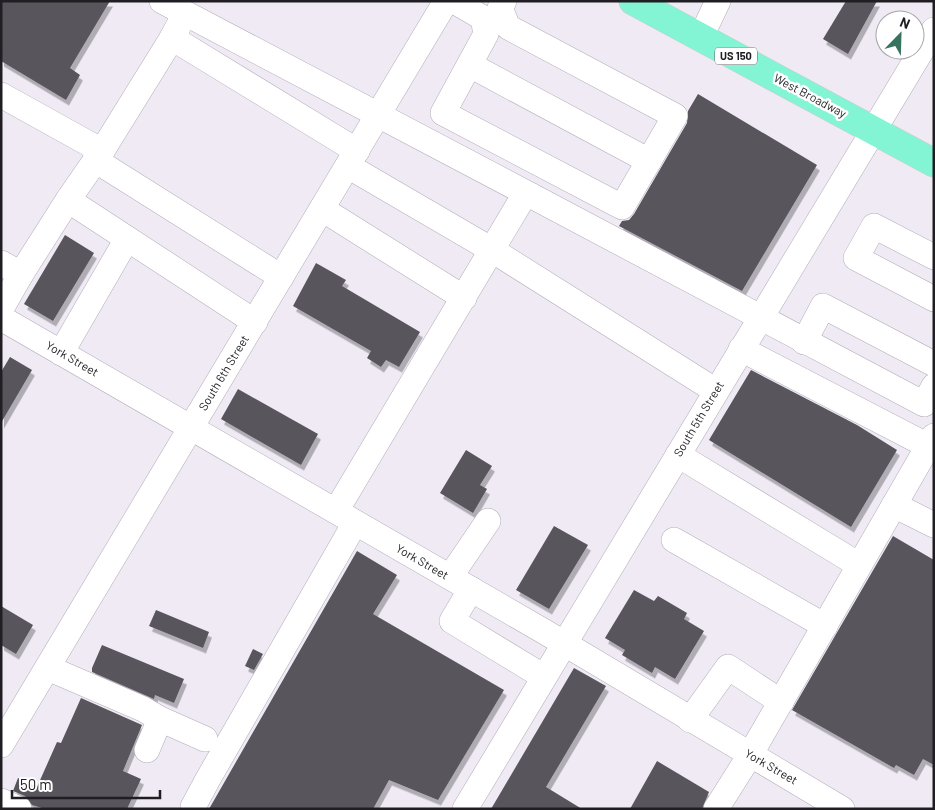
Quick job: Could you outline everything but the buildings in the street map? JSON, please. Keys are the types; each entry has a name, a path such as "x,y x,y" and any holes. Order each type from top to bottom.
{"main road":[{"name":"West Broadway","path":"633,1 934,162"}],"street":[{"path":"162,1 760,319 924,404 934,386"},
{"name":"South 6th Street","path":"1,745 446,1"},
{"path":"454,1 496,18 676,116 622,207 443,113 496,18"},
{"path":"701,37 718,1"},
{"path":"2,318 11,269 68,200 98,156 185,14"},
{"name":"South 5th Street","path":"465,809 934,30"},
{"path":"172,38 492,250 716,391"},
{"path":"470,65 649,161"},
{"path":"1,95 98,156 281,278"},
{"path":"193,808 345,517 464,298 522,199 530,195"},
{"path":"68,200 255,322"},
{"path":"322,209 464,298"},
{"path":"934,257 874,226 856,258 934,299"},
{"path":"61,353 127,239"},
{"path":"804,342 823,306 934,364"},
{"name":"York Street","path":"2,318 450,577 842,809"},
{"path":"716,809 750,755 894,505 932,444 741,349"},
{"path":"678,455 860,565"},
{"path":"894,505 934,525"},
{"path":"450,577 488,521"},
{"path":"674,540 824,626"},
{"path":"471,590 452,621 544,677"},
{"path":"690,720 728,667 781,702"},
{"path":"48,668 143,708 160,719 205,739"},
{"path":"147,750 160,719"},
{"path":"1,801 19,809"}]}
